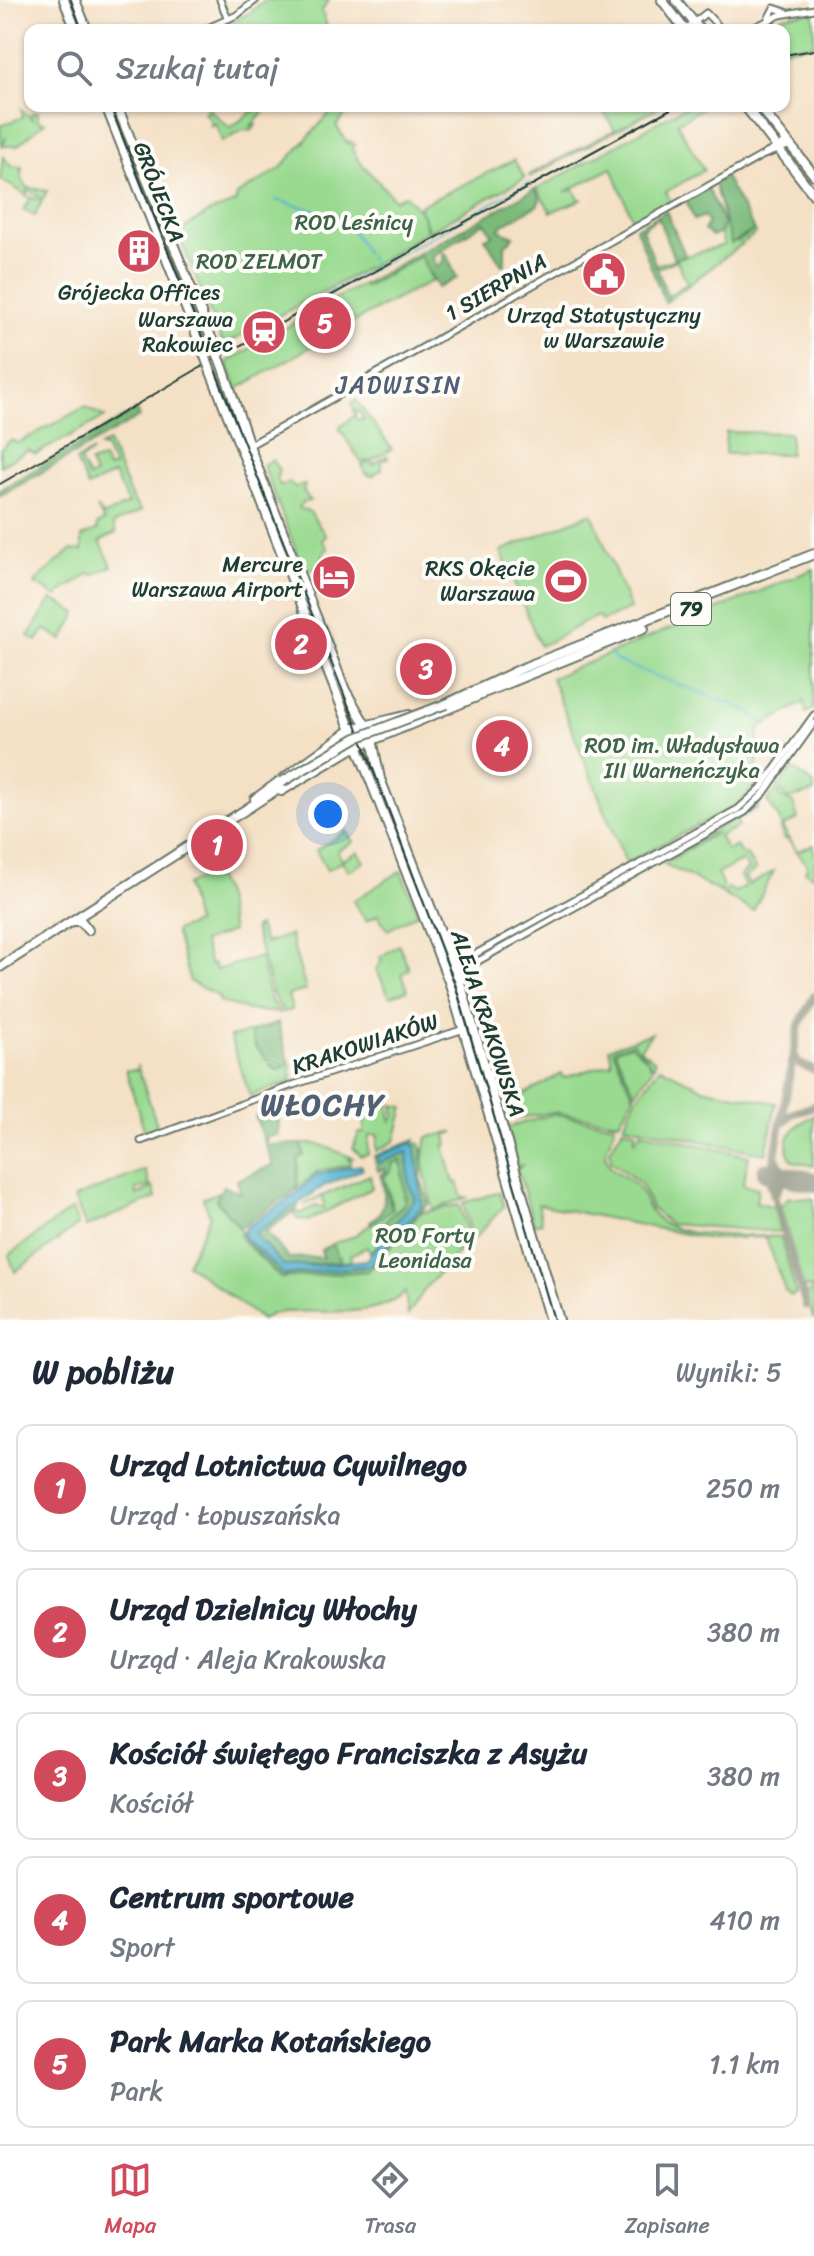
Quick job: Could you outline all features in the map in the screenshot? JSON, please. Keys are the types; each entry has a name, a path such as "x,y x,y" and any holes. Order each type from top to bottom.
{"main road":[{"path":"64,0 74,24"},
{"path":"75,0 85,24"},
{"path":"662,0 680,24"},
{"path":"676,0 695,24"},
{"name":"GRÓJECKA","path":"108,112 234,434"},
{"name":"GRÓJECKA","path":"119,112 223,368 249,445"},
{"path":"750,112 814,195"},
{"path":"764,112 814,175"},
{"path":"234,434 242,446 249,445 347,696 366,725"},
{"path":"234,434 349,731"},
{"name":"79","path":"0,964 356,738 447,706 814,557"},
{"path":"254,803 349,731 482,691"},
{"path":"254,803 356,747 456,708 482,691"},
{"name":"ALEJA KRAKOWSKA","path":"366,725 380,779 455,970 559,1320"},
{"name":"ALEJA KRAKOWSKA","path":"349,731 446,974 550,1320"},
{"name":"79","path":"0,964 254,803"},
{"path":"71,921 81,921 88,930"}],"street":[{"path":"220,0 228,18"},
{"path":"216,24 256,0"},
{"path":"761,24 776,14 814,9"},
{"path":"699,24 709,14 717,24"},
{"path":"212,24 228,18"},
{"name":"1 SIERPNIA","path":"249,445 759,156 789,143"},
{"path":"455,970 738,809 760,790 814,715"},
{"path":"446,974 745,812 760,798 814,723"},
{"name":"KRAKOWIAKÓW","path":"141,1141 299,1082 464,1029"}],"green space":[{"path":"265,0 329,0 322,10 326,24 228,24 248,14"},
{"path":"814,11 814,44 790,48 790,24 764,24 782,16"},
{"path":"21,109 32,119 31,113 38,112 38,121 45,122 17,146 3,146 6,137 2,145 0,126 23,117"},
{"path":"212,112 230,128 252,112 264,112 251,126 256,125 252,131 243,130 222,142 215,122 210,127 210,120 204,113"},
{"name":"ROD ZELMOT","path":"348,112 336,125 348,144 350,141 355,145 352,148 358,160 395,200 405,195 422,213 427,231 375,264 226,344 221,340 178,233 208,213 235,203 237,195 280,169 329,114"},
{"path":"604,112 650,112 530,177 529,175 615,130"},
{"path":"676,112 696,112 677,123 704,170 666,192 671,201 614,233 633,220 612,168 565,192 574,189 579,199 583,199 551,212 537,189"},
{"path":"3,156 11,166 22,167 22,180 27,187 47,191 43,199 28,190 26,195 0,179"},
{"name":"ROD Leśnicy","path":"514,160 525,178 429,231 419,206"},
{"path":"725,177 754,230 731,244 714,183"},
{"path":"707,187 724,224 720,233 712,236 704,230 708,223 705,216 694,220 686,200"},
{"path":"535,189 540,199 538,205 499,230 514,236 505,246 505,264 502,265 485,238 493,235 484,222 433,256 437,267 443,261 443,253 446,254 457,278 438,288 420,256 365,287 363,284"},
{"path":"30,197 42,201 35,216 23,210"},
{"path":"666,211 685,255 674,259 658,217 642,229 669,300 665,303 636,228"},
{"path":"725,217 738,242 754,230 756,233 669,300 668,296 687,283 677,260 658,268 655,265 724,245 720,233"},
{"path":"421,256 432,281 237,389 227,362 344,294 363,284 365,287"},
{"path":"356,400 392,449 372,460 373,465 387,455 388,458 382,460 382,469 372,476 365,473 362,465 371,461 361,462 339,428 354,416 357,420 364,419 358,410 355,415 352,403"},
{"path":"85,407 105,417 36,454 28,450 0,466 0,449 11,440 18,443"},
{"path":"137,410 139,417 0,496 0,490"},
{"path":"726,432 790,433 790,454 725,454"},
{"path":"108,442 132,499 141,511 113,524 116,533 100,541 112,566 93,575 88,573 58,597 35,584 38,579 71,550 82,551 82,537 98,530 97,525 104,521 97,508 103,516 128,504 114,474 88,487 76,461 93,451 80,461 89,478 95,475 90,463 103,459 108,469 114,467 105,448 100,447"},
{"path":"272,460 279,470 276,480 282,486 289,482 295,487 305,485 303,490 310,501 303,502 299,508 310,512 326,536 322,540 328,549 324,551 321,566 304,572 263,465"},
{"name":"RKS Okęcie Warszawa","path":"592,513 630,609 601,621 598,616 540,646 501,551"},
{"name":"ROD im. Władysława III Warneńczyka","path":"814,569 814,709 806,713 804,702 759,728 756,785 735,806 626,863 551,678"},
{"path":"52,599 77,613 63,640 45,629 37,641 28,636"},
{"path":"793,769 814,784 814,792 789,799 781,791 779,796 793,803 798,819 782,827 797,851 814,845 814,877 805,871 808,866 783,838 780,820 767,801"},
{"path":"759,805 736,820 739,826 719,836 727,851 736,846 742,855 746,854 756,870 745,877 749,885 774,871 753,911 724,895 728,888 735,892 745,887 740,876 748,869 743,860 717,874 723,887 722,893 664,864 716,833 665,859"},
{"path":"347,831 353,842 337,851 342,860 358,852 364,862 349,871 342,861 327,870 316,850"},
{"path":"401,871 418,913 388,930 378,915 366,921 353,901"},
{"path":"213,872 223,890 232,931 203,942 210,965 214,964 216,970 260,957 271,1001 280,1013 248,1010 220,1002 218,996 190,982 175,931 196,923 186,885"},
{"path":"258,926 265,943 290,935 306,990 288,995 292,1010 283,1012 274,997 254,928"},
{"path":"399,945 409,969 402,974 408,990 390,997 376,969 382,961 380,957"},
{"path":"278,1023 289,1063 277,1071 255,1046 250,1032"},
{"path":"250,1032 255,1046 269,1058 271,1067 290,1063 292,1081 250,1096 230,1037"},
{"path":"652,1033 640,1049 655,1061 654,1067 633,1043 613,1050 634,1096 619,1122 553,1112 504,1121 501,1107 561,1074 563,1078 612,1063 609,1048"},
{"path":"631,1045 648,1060 652,1069 635,1093 616,1053 617,1049"},
{"path":"137,1065 159,1131 146,1136 126,1070 138,1070"},
{"path":"660,1067 702,1088 776,1103 766,1154 624,1125 636,1098"},
{"path":"366,1099 373,1100 372,1111 380,1103 389,1104 391,1121 395,1115 393,1105 404,1107 395,1141 376,1151 378,1135 369,1135 368,1154 361,1156 353,1148 359,1133 364,1133"},
{"path":"277,1108 279,1117 274,1118 279,1121 278,1135 266,1137 267,1145 301,1144 304,1155 298,1158 297,1189 240,1228 216,1200 223,1186 241,1193 237,1180 273,1165 255,1116"},
{"path":"553,1114 615,1125 606,1150 607,1161 635,1184 651,1213 665,1224 696,1233 781,1237 796,1293 791,1296 785,1291 766,1237 709,1239 538,1204 542,1222 534,1224 517,1168 523,1165 517,1166 506,1128"},
{"path":"814,1116 814,1166 793,1161 787,1147 795,1128"},
{"path":"623,1128 635,1131 635,1140 641,1132 749,1156 743,1185 758,1188 756,1202 774,1207 780,1232 670,1224 651,1208 641,1184 611,1161 610,1150"},
{"path":"455,1132 446,1135 448,1145 444,1145 454,1183 457,1182 462,1197 468,1197 433,1210 424,1166 427,1137"},
{"path":"415,1140 414,1144 377,1156 380,1163 407,1152 409,1185 416,1193 408,1211 382,1230 379,1227 405,1203 401,1160 392,1164 392,1170 384,1176 392,1210 371,1224 370,1221 383,1207 384,1188 380,1175 386,1172 385,1169 378,1171 374,1156"},
{"path":"419,1143 423,1148 421,1181 429,1203 368,1271 281,1278 240,1236 242,1232 284,1275 369,1266 422,1206 415,1145"},
{"path":"301,1144 319,1144 353,1158 347,1160 351,1160 350,1165 318,1171 297,1189 298,1158 304,1155"},
{"path":"402,1159 405,1203 385,1222 382,1230 393,1227 370,1253 367,1247 350,1255 351,1261 341,1262 339,1256 333,1256 337,1253 332,1244 354,1236 393,1207 384,1176 390,1172 392,1164"},
{"path":"145,1170 150,1186 136,1189 137,1195 153,1187 156,1198 86,1227 74,1198"},
{"path":"370,1175 372,1188 308,1221 297,1219 294,1213 297,1211 300,1214 315,1206 324,1208 323,1196 304,1205 309,1202"},
{"name":"ROD Forty Leonidasa","path":"220,1192 216,1200 240,1228 242,1240 281,1278 374,1266 420,1213 459,1205 470,1239 427,1286 408,1315 405,1292 393,1301 364,1310 283,1312 271,1314 262,1320 187,1264 210,1216 203,1198"},
{"name":"ROD Forty Leonidasa","path":"500,1192 504,1206 473,1240 463,1203"},
{"path":"789,1197 814,1199 814,1320 806,1297 813,1288 803,1287 780,1207"},
{"path":"300,1201 296,1210 266,1231 288,1258 323,1257 321,1250 332,1244 341,1262 284,1266 254,1234"},
{"path":"72,1209 78,1225 15,1272 9,1255"}],"water":[{"path":"412,1143 416,1148 422,1206 369,1266 284,1275 243,1236 245,1228 296,1194 317,1174 361,1165 363,1169 324,1186 254,1234 284,1266 317,1266 366,1260 416,1198 409,1185 407,1152 380,1163 377,1156"}],"waterway":[{"path":"306,306 530,182"},
{"path":"276,200 344,218 366,253"},
{"path":"369,257 373,265"},
{"path":"610,652 616,661 747,710 764,723 762,727"}],"taxiway":[{"path":"806,1306 770,1182 799,1025 814,996"},
{"path":"794,1054 799,1064 814,1070"},
{"path":"781,1125 791,1114 814,1106"},
{"path":"776,1158 793,1178"},
{"path":"774,1196 781,1183 793,1178"}],"runway":[{"path":"767,1172 814,1182"}],"tram line":[{"path":"71,0 80,24"},
{"path":"112,112 361,737 456,988 554,1320"}],"railway":[{"path":"790,54 814,50"},
{"path":"0,484 201,367 665,112"}],"place":[{"name":"Grójecka Offices","path":"139,251"},
{"name":"Urząd Statystyczny w Warszawie","path":"604,274"},
{"name":"Park Marka Kotańskiego","path":"325,323"},
{"name":"Warszawa Rakowiec","path":"264,332"},
{"name":"Mercure Warszawa Airport","path":"334,577"},
{"name":"RKS Okęcie Warszawa","path":"566,581"},
{"name":"Urząd Dzielnicy Włochy","path":"301,644"},
{"name":"Kościół świętego Franciszka z Asyżu","path":"426,669"},
{"name":"Centrum sportowe","path":"502,746"},
{"name":"Urząd Lotnictwa Cywilnego","path":"217,845"}],"district":[{"name":"JADWISIN","path":"399,385"},
{"name":"WŁOCHY","path":"323,1105"}]}
